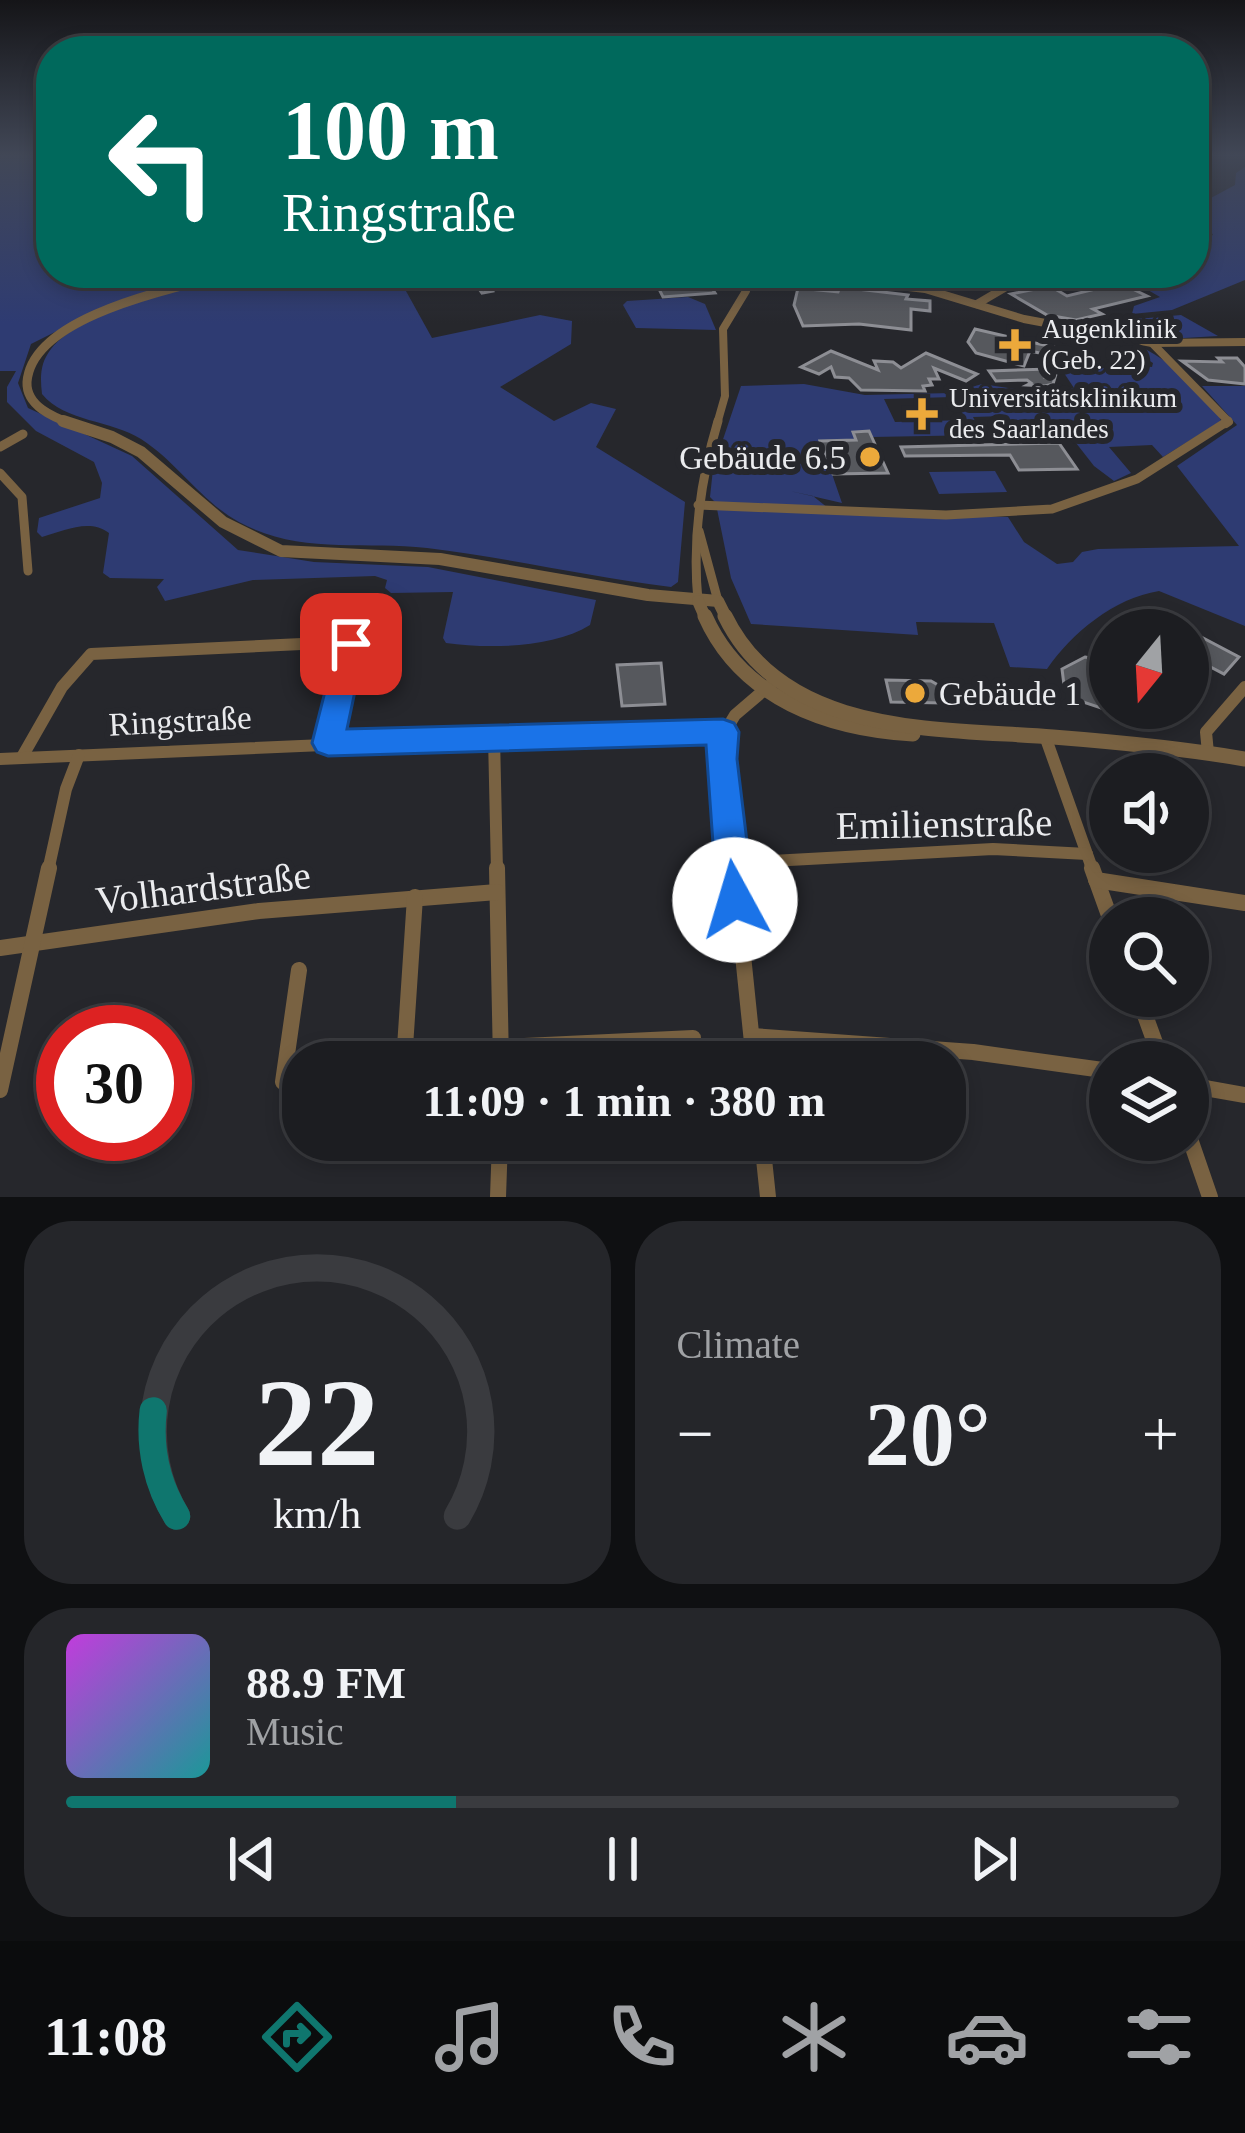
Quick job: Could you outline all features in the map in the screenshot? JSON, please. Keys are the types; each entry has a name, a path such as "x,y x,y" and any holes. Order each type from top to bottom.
{"street":[{"path":"182,288 118,307 68,328 46,344 30,368 27,382 32,399 46,412 138,450 232,527 265,546 314,554 442,559 604,589 718,602"},
{"path":"746,288 723,328 725,396 704,462 699,531 718,602 735,641 769,685"},
{"path":"933,288 1024,319 1152,343 1245,342"},
{"path":"977,304 1004,288"},
{"path":"698,505 985,515 1052,509 1097,497 1169,462 1228,422 1152,343"},
{"path":"0,447 23,434"},
{"path":"0,473 22,496 28,571"},
{"path":"699,531 693,548 698,601 719,646 818,718 854,728 909,734 944,730 1045,736 1208,753 1206,732 1245,687"},
{"path":"22,757 62,687 91,654 351,644 328,743"},
{"path":"752,1041 720,759 723,732 769,685"},
{"name":"Ringstraße","path":"0,759 328,743 723,732"},
{"path":"1045,736 1102,897"},
{"path":"494,737 501,1041"},
{"path":"1209,753 1245,759"},
{"path":"0,1090 66,789 79,755"},
{"name":"Emilienstraße","path":"732,863 993,849 1087,854"},
{"path":"1096,880 1245,903"},
{"name":"Volhardstraße","path":"0,948 260,911 497,892"},
{"path":"405,1041 415,897"},
{"path":"288,1041 298,970"},
{"path":"752,1036 973,1052 1089,1068"},
{"path":"657,1041 693,1038"},
{"path":"1209,1088 1245,1095"},
{"path":"498,1197 499,1161"},
{"path":"764,1161 767,1197"},
{"path":"1198,1161 1210,1197"}],"shaded area":[{"path":"0,212 36,212 36,288 169,288 105,307 31,344 18,383 28,408 132,456 238,550 314,562 428,567 596,600 590,625 558,638 520,645 446,643 443,638 453,592 391,593 385,588 387,580 375,576 253,580 165,601 157,587 164,579 110,578 103,573 109,533 93,526 42,537 37,532 39,518 100,498 102,483 94,462 36,431 7,402 7,387 16,371 0,371"},
{"path":"1209,212 1245,212 1245,280 1172,310 1132,314 1134,306 1160,297 1144,288 1209,288 1209,237 1213,235"},
{"path":"189,288 404,288 432,338 540,315 572,321 571,344 500,387 554,421 591,403 616,409 596,447 685,502 678,582 671,587 427,548 308,543 239,522 141,439 76,416 42,394 45,360 66,335 113,311"},
{"path":"688,297 705,304 716,330 636,328 623,305 627,301"},
{"path":"1181,315 1218,336 1151,340 1131,329 1142,325 1126,320"},
{"path":"1137,345 1186,377 1221,421 1163,457 1152,445 1109,447 1131,473 1114,481 1094,466 1069,434 1015,434 1004,416 973,417 982,435 872,437 869,431 854,432 856,440 821,442 842,503 814,496 828,508 716,503 710,497 713,469 741,386 804,384 865,395 951,393 982,384 1041,393 1074,388 1062,370 1086,375 1116,363 1152,367 1153,363 1130,349","holes":["953,397 966,420 895,422 884,399"]},
{"path":"1202,386 1245,386 1245,626 1159,591 1110,609 1089,609 1089,625 1047,669 1010,667 994,623 916,622 918,635 751,624 731,578 717,509 1008,517 1024,542 1057,564 1073,562 1082,552 1098,549 1239,546 1177,466 1237,425"},
{"path":"995,471 1007,492 939,494 929,472"}],"building":[{"path":"658,288 712,288 715,293 663,297"},
{"path":"798,288 838,292 848,288 908,295 906,299 930,301 930,311 911,309 911,330 859,324 803,326 794,305"},
{"path":"1053,288 1067,296 1100,288 1130,288 1147,296 1093,309 1102,314 1076,320 1047,315 1011,294"},
{"name":"Augenklinik (Geb. 22)","path":"975,329 1058,348 1054,356 1030,351 1024,366 976,353 968,342"},
{"path":"831,351 878,370 874,361 893,362 901,368 926,353 977,374 966,381 934,368 939,379 929,379 932,385 923,386 925,391 861,390 849,378 835,377 831,367 819,374 801,367"},
{"path":"1218,358 1237,358 1245,367 1245,384 1208,380 1182,361 1222,362"},
{"path":"1049,369 1046,376 1057,371 1053,384 1045,386 1027,385 1031,383 1027,380 996,381 989,371"},
{"name":"Gebäude 6.5","path":"869,431 888,473 833,474 820,441 856,440 853,432"},
{"path":"1059,443 1077,469 1019,470 1010,455 905,456 901,447"},
{"path":"1209,641 1239,657 1224,674 1209,666"},
{"path":"1089,658 1089,704 1064,685 1062,669"},
{"path":"661,663 665,704 622,706 617,665"},
{"name":"Gebäude 1","path":"886,680 931,681 938,685 943,703 891,702"}],"place":[{"name":"Augenklinik (Geb. 22)","path":"1015,345"},
{"name":"Universitätsklinikum des Saarlandes","path":"922,414"},
{"name":"Gebäude 6.5","path":"870,457"},
{"name":"Gebäude 1","path":"915,693"}],"route":[{"path":"351,644 328,743 693,729 723,732 720,759 735,900"}]}
